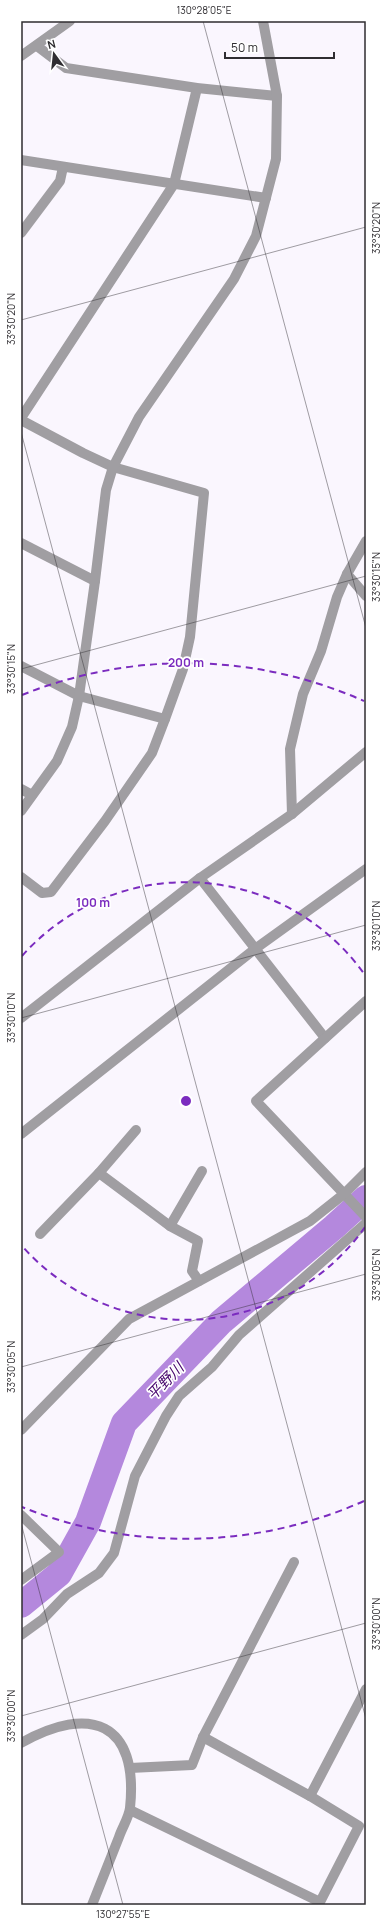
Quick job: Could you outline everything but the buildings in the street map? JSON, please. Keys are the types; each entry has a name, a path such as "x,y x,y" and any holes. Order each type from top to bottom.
{"street":[{"path":"21,56 70,21"},
{"path":"21,812 57,761 72,726 79,696 106,490 113,467 139,417 234,279 256,236 276,159 277,96 263,21"},
{"path":"37,46 66,68 197,88 277,96"},
{"path":"21,877 42,893 52,892 152,753 184,669 190,637 204,493 113,467 83,453 21,419 174,184 197,88"},
{"path":"21,160 266,198"},
{"path":"21,233 60,181 63,167"},
{"path":"292,814 290,749 303,694 321,651 337,597 347,574 366,541"},
{"path":"21,543 95,581"},
{"path":"347,574 366,596"},
{"path":"21,666 79,696 165,719"},
{"path":"21,1018 200,878 292,814 366,752"},
{"path":"21,789 32,795"},
{"path":"21,1134 255,949 366,869"},
{"path":"200,878 325,1038"},
{"path":"366,1001 256,1101 366,1217"},
{"path":"40,1234 99,1173 136,1130"},
{"path":"170,1226 202,1171"},
{"path":"21,1430 129,1320 310,1221 344,1194 366,1172"},
{"path":"99,1173 170,1226 198,1241 192,1270 199,1281"},
{"path":"21,1635 43,1619 67,1594 99,1573 114,1553 135,1476 166,1416 179,1396 212,1367 239,1335 366,1223"},
{"path":"21,1515 59,1552 21,1580"},
{"path":"130,1768 192,1764 203,1737 294,1562"},
{"path":"310,1796 366,1689"},
{"path":"21,1743 50,1730 77,1724 102,1726 118,1738 127,1756 130,1768 130,1810 92,1905"},
{"path":"130,1810 320,1902 360,1826 310,1796 203,1737"}],"waterway":[{"name":"平野川","path":"21,1605 59,1574 88,1522 124,1423 221,1322 334,1227 366,1198"}]}
